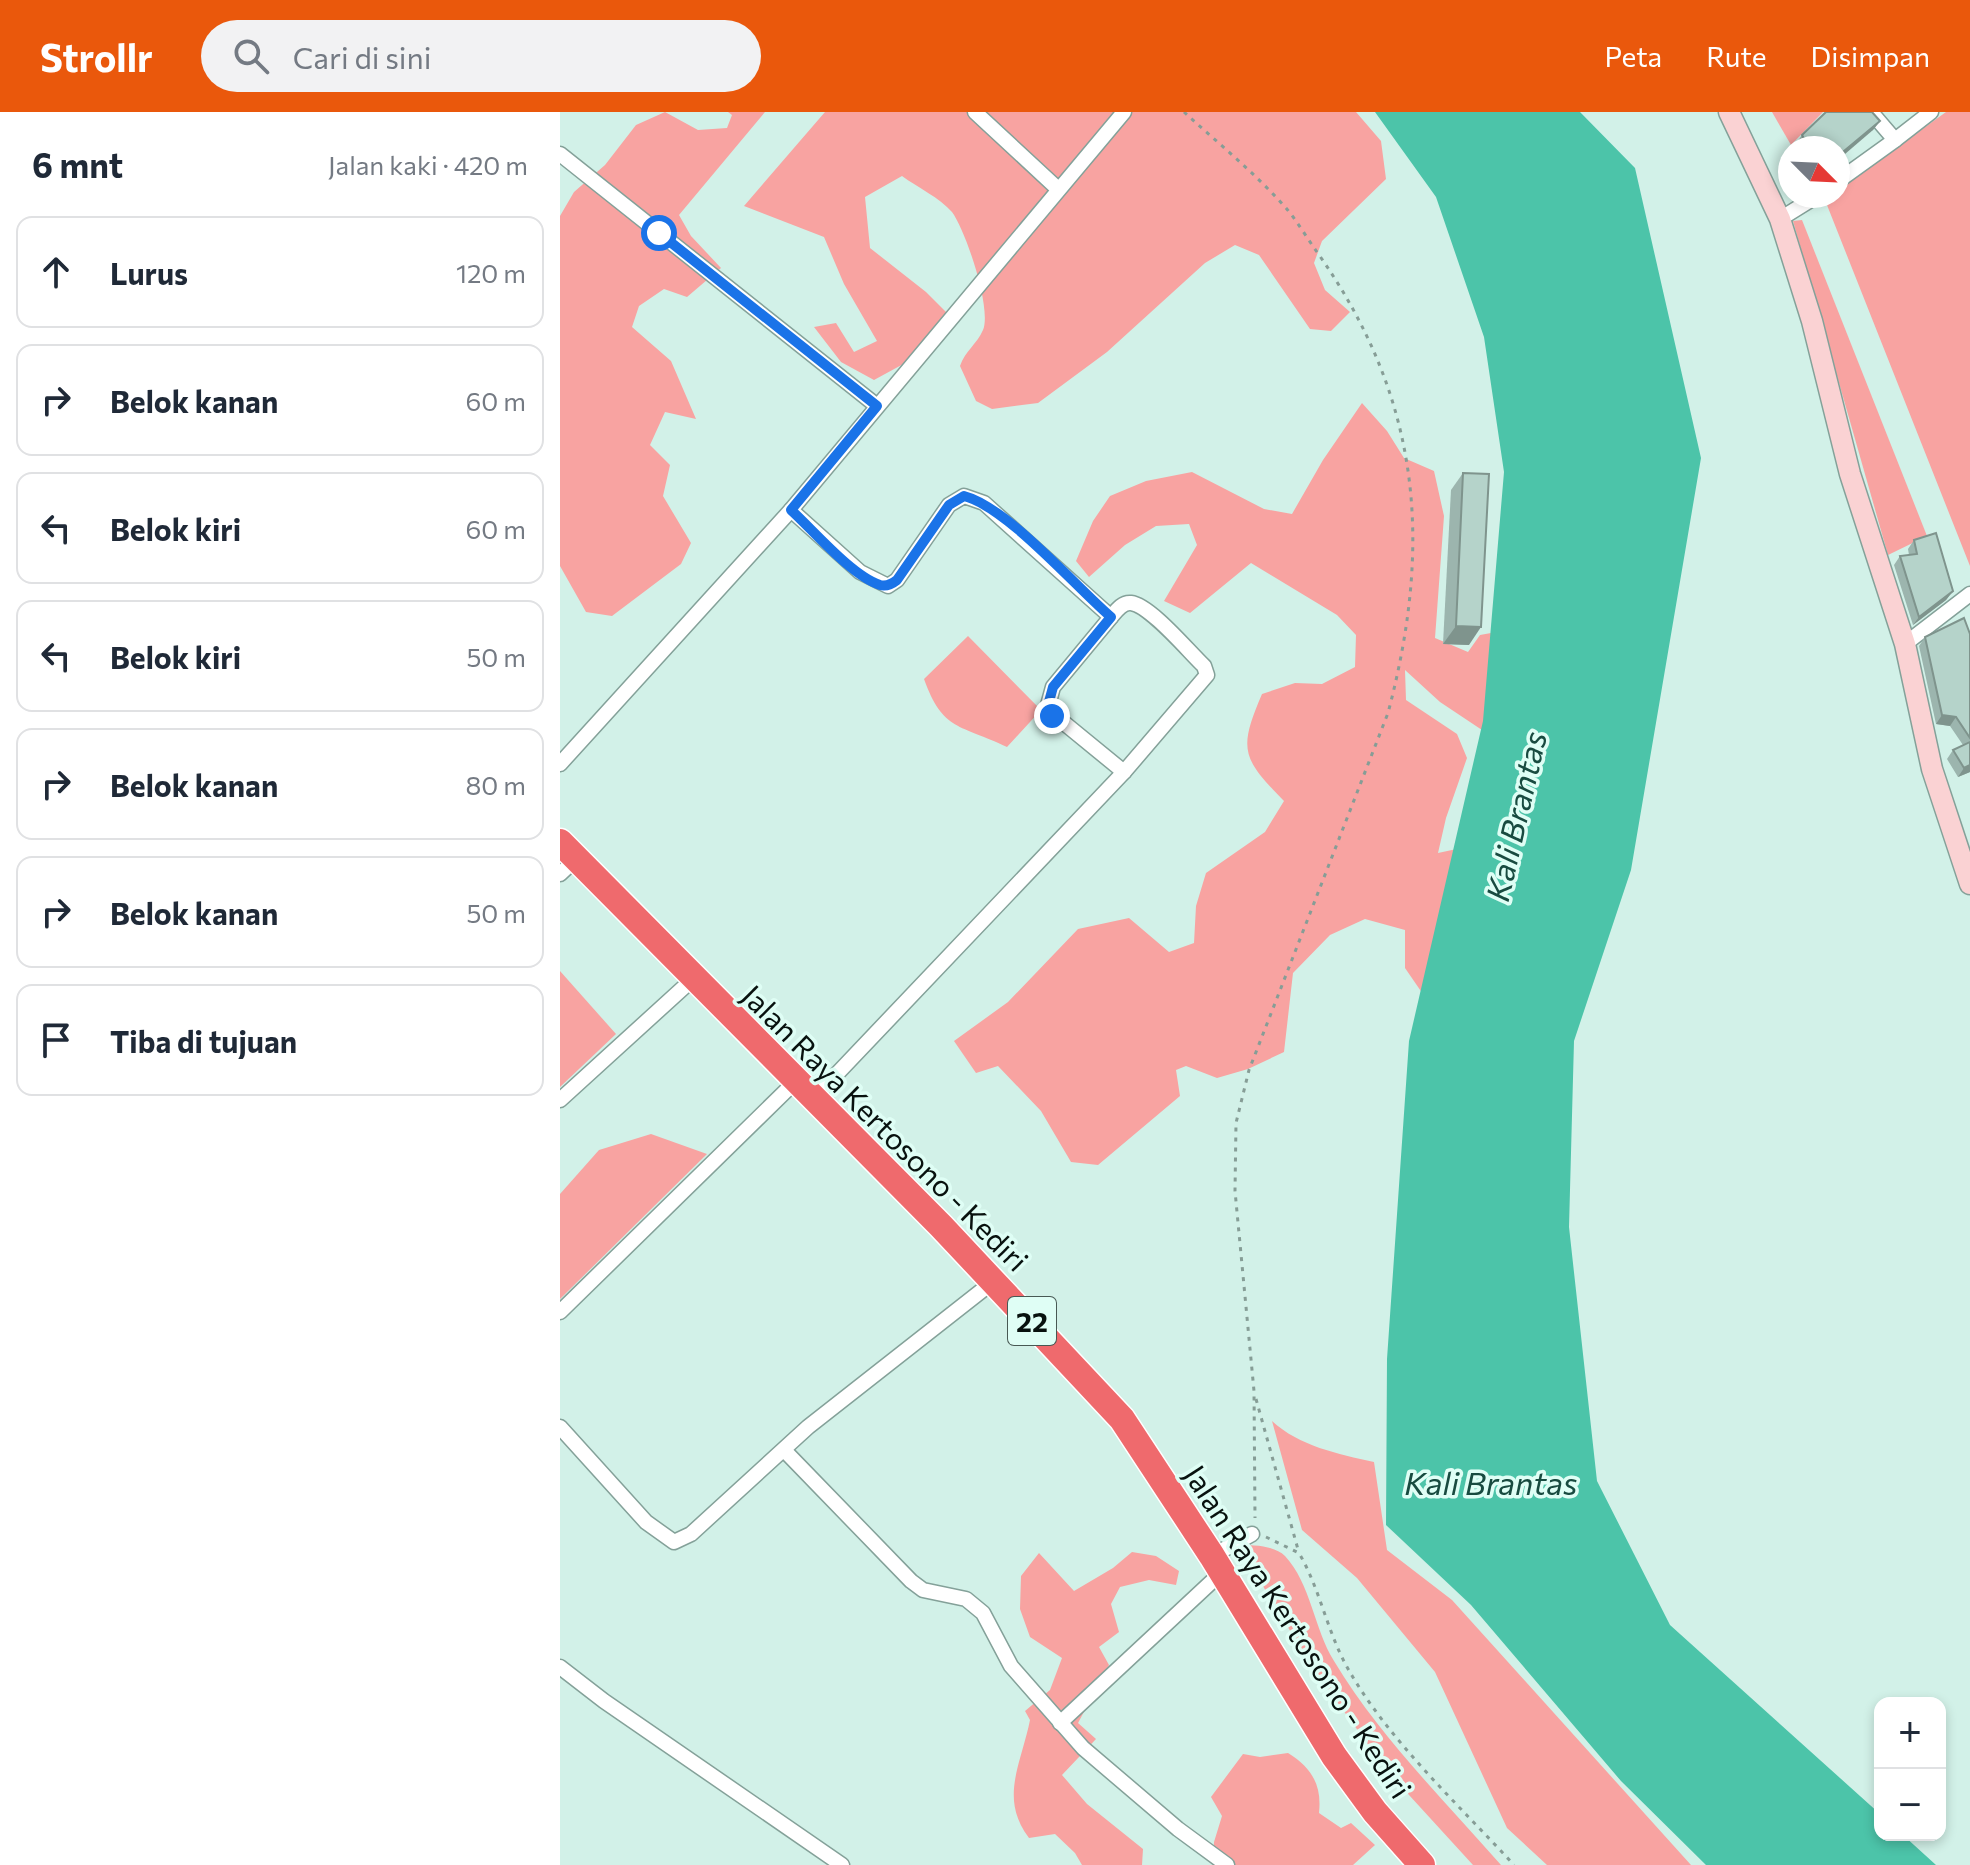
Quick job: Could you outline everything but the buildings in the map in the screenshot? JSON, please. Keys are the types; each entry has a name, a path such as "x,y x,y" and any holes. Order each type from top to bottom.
{"highway":[{"name":"Jalan Raya Kertosono - Kediri","path":"565,858 694,978 806,1089 994,1281 1122,1419 1334,1756 1375,1812 1422,1865"}],"main road":[{"path":"1729,112 1778,178"},
{"path":"1800,208 1812,321 1850,474 1905,644 1932,769 1970,884"}],"street":[{"path":"975,112 1058,189"},
{"path":"560,764 791,510 1124,112"},
{"path":"1871,112 1895,140"},
{"path":"1850,172 1931,112"},
{"path":"560,154 877,406"},
{"path":"791,510 860,572 888,586 897,580 949,505 964,496 972,498 1019,532 1111,617"},
{"path":"1905,644 1970,594"},
{"path":"560,1312 806,1089 1124,772 1207,675 1204,666 1145,610 1131,603 1120,606 1053,687 1047,709 1124,772"},
{"path":"560,1100 694,978"},
{"path":"560,1427 646,1522 674,1542 691,1534 808,1427 994,1281"},
{"path":"784,1450 911,1581 923,1590 966,1599 983,1613 1011,1666 1060,1723 1105,1769 1227,1865"},
{"path":"1060,1723 1216,1564 1252,1534"},
{"path":"560,1667 604,1701 842,1865"}],"path":[{"path":"1184,112 1286,208 1346,294 1369,339 1400,420 1412,492 1414,549 1399,673 1388,713 1249,1070 1236,1123 1235,1191 1254,1391 1257,1497 1252,1534 1286,1544 1299,1553"},
{"path":"1254,1391 1299,1553 1337,1647 1362,1692 1421,1764 1514,1865"}],"shaded area":[{"path":"665,112 698,130 727,128 732,115 728,112 765,112 679,215 691,236 721,268 687,297 664,289 639,306 632,327 671,361 696,419 665,412 650,445 670,465 663,496 691,543 681,564 612,616 586,612 560,566 560,216 574,192 605,165 636,125"},
{"path":"825,112 1356,112 1381,141 1386,179 1322,241 1314,263 1325,290 1350,312 1331,331 1310,329 1259,255 1235,245 1205,263 1107,352 1038,403 992,409 976,401 960,366 983,330 984,305 964,236 952,212 941,202 902,176 865,197 870,248 926,292 950,316 907,362 874,380 841,362 814,327 836,323 854,352 877,341 844,284 824,237 744,206"},
{"path":"1772,112 1823,112 1800,136 1786,136"},
{"path":"1946,112 1970,112 1970,566 1828,208 1850,208 1850,181"},
{"path":"1802,220 1927,536 1888,555 1793,221"},
{"path":"1362,403 1387,431 1404,458 1434,471 1444,516 1435,638 1468,652 1480,635 1513,629 1500,742 1440,702 1405,670 1406,700 1457,734 1467,758 1446,818 1438,853 1480,844 1427,1000 1405,968 1405,930 1365,919 1330,935 1293,973 1284,1052 1248,1069 1217,1078 1186,1066 1176,1070 1180,1096 1098,1165 1071,1162 1041,1111 998,1066 976,1073 954,1041 1008,1002 1078,929 1129,918 1169,952 1194,943 1196,906 1206,873 1265,832 1284,801 1259,774 1248,752 1249,728 1262,694 1295,683 1322,684 1355,667 1356,635 1337,615 1251,563 1190,613 1164,601 1197,545 1189,524 1156,526 1125,545 1089,577 1076,561 1093,521 1110,496 1146,481 1192,472 1264,509 1292,514 1323,460"},
{"path":"968,636 1041,710 1007,747 946,718 938,709 924,679"},
{"path":"560,971 616,1034 560,1087"},
{"path":"651,1134 707,1154 560,1299 560,1194 599,1150"},
{"path":"1272,1421 1307,1443 1374,1462 1387,1550 1452,1600 1691,1865 1547,1865 1507,1828 1435,1672 1357,1578 1302,1530"},
{"path":"1238,1545 1269,1548 1285,1556 1307,1593 1327,1648 1352,1689 1413,1767 1501,1865 1473,1865 1388,1772 1314,1670"},
{"path":"1132,1552 1156,1556 1179,1571 1176,1585 1149,1580 1120,1587 1111,1604 1119,1632 1099,1647 1109,1665 1078,1723 1096,1739 1062,1775 1087,1804 1143,1849 1142,1865 1082,1865 1075,1853 1055,1834 1029,1838 1015,1809 1015,1781 1030,1720 1025,1711 1050,1690 1062,1658 1030,1637 1020,1609 1021,1576 1039,1553 1074,1591 1113,1568"},
{"path":"1288,1753 1314,1778 1319,1794 1319,1813 1341,1828 1351,1823 1375,1845 1353,1865 1213,1865 1214,1842 1222,1816 1211,1797 1243,1754 1260,1757"}],"water":[{"name":"Kali Brantas","path":"1375,112 1580,112 1635,168 1701,458 1631,870 1574,1041 1569,1227 1597,1481 1670,1625 1874,1809 1874,1841 1910,1841 1936,1865 1706,1865 1621,1781 1471,1605 1386,1525 1387,1359 1409,1041 1483,721 1504,472 1484,337 1436,197"}],"route":[{"path":"659,233 877,406 791,510 860,572 880,585 888,586 897,580 949,505 964,496 984,503 1111,617 1053,687 1047,709 1052,716"}]}
